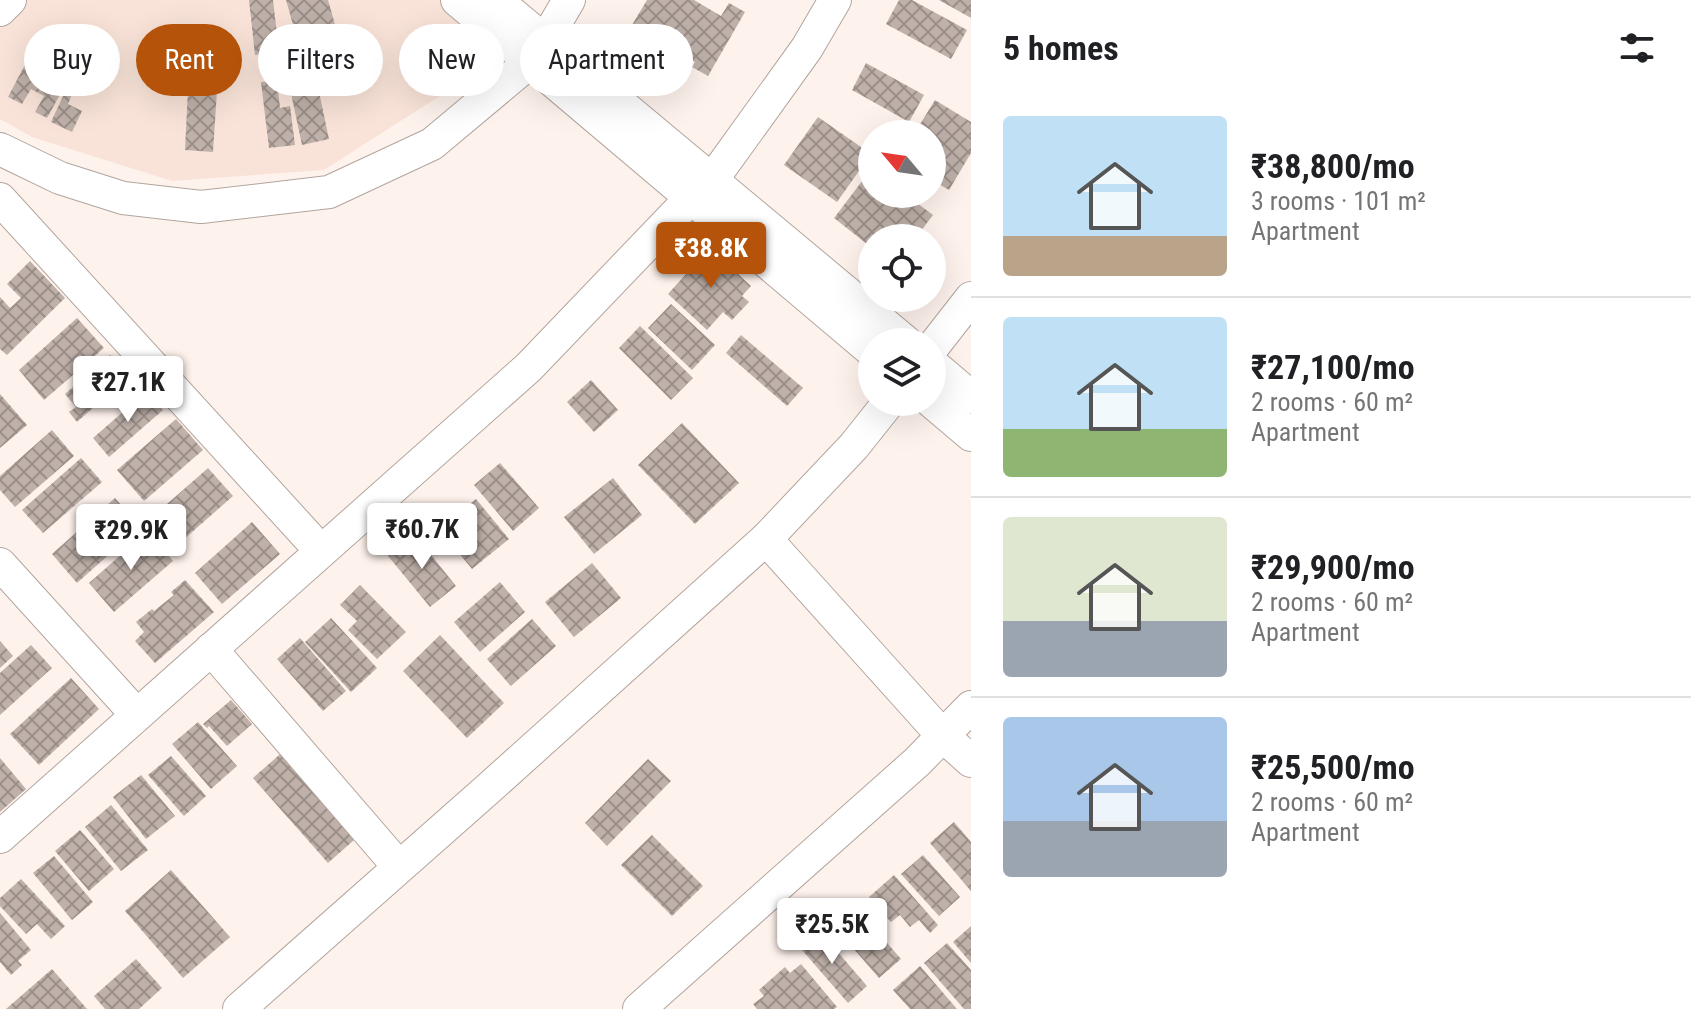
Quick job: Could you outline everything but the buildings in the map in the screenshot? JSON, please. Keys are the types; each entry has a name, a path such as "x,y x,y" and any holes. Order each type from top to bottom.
{"street":[{"path":"0,10 10,0"},
{"path":"457,0 520,40"},
{"path":"496,0 520,29"},
{"path":"554,24 569,0"},
{"path":"0,837 529,367 702,189 807,48 835,0"},
{"path":"0,149 60,178 123,198 201,207 329,192 432,144 520,67"},
{"path":"591,96 702,189 887,328"},
{"path":"702,189 858,338"},
{"path":"0,199 321,551"},
{"path":"946,330 971,298"},
{"path":"946,376 971,397"},
{"path":"946,414 971,435"},
{"path":"239,1009 766,539 854,446 878,416"},
{"path":"766,539 943,736 971,761"},
{"path":"0,564 137,715"},
{"path":"211,649 399,867"},
{"path":"639,1009 917,762 971,707"}],"shaded area":[{"path":"0,0 524,0 504,29 504,24 399,24 399,96 440,96 324,170 172,181 32,137 0,119"}]}
